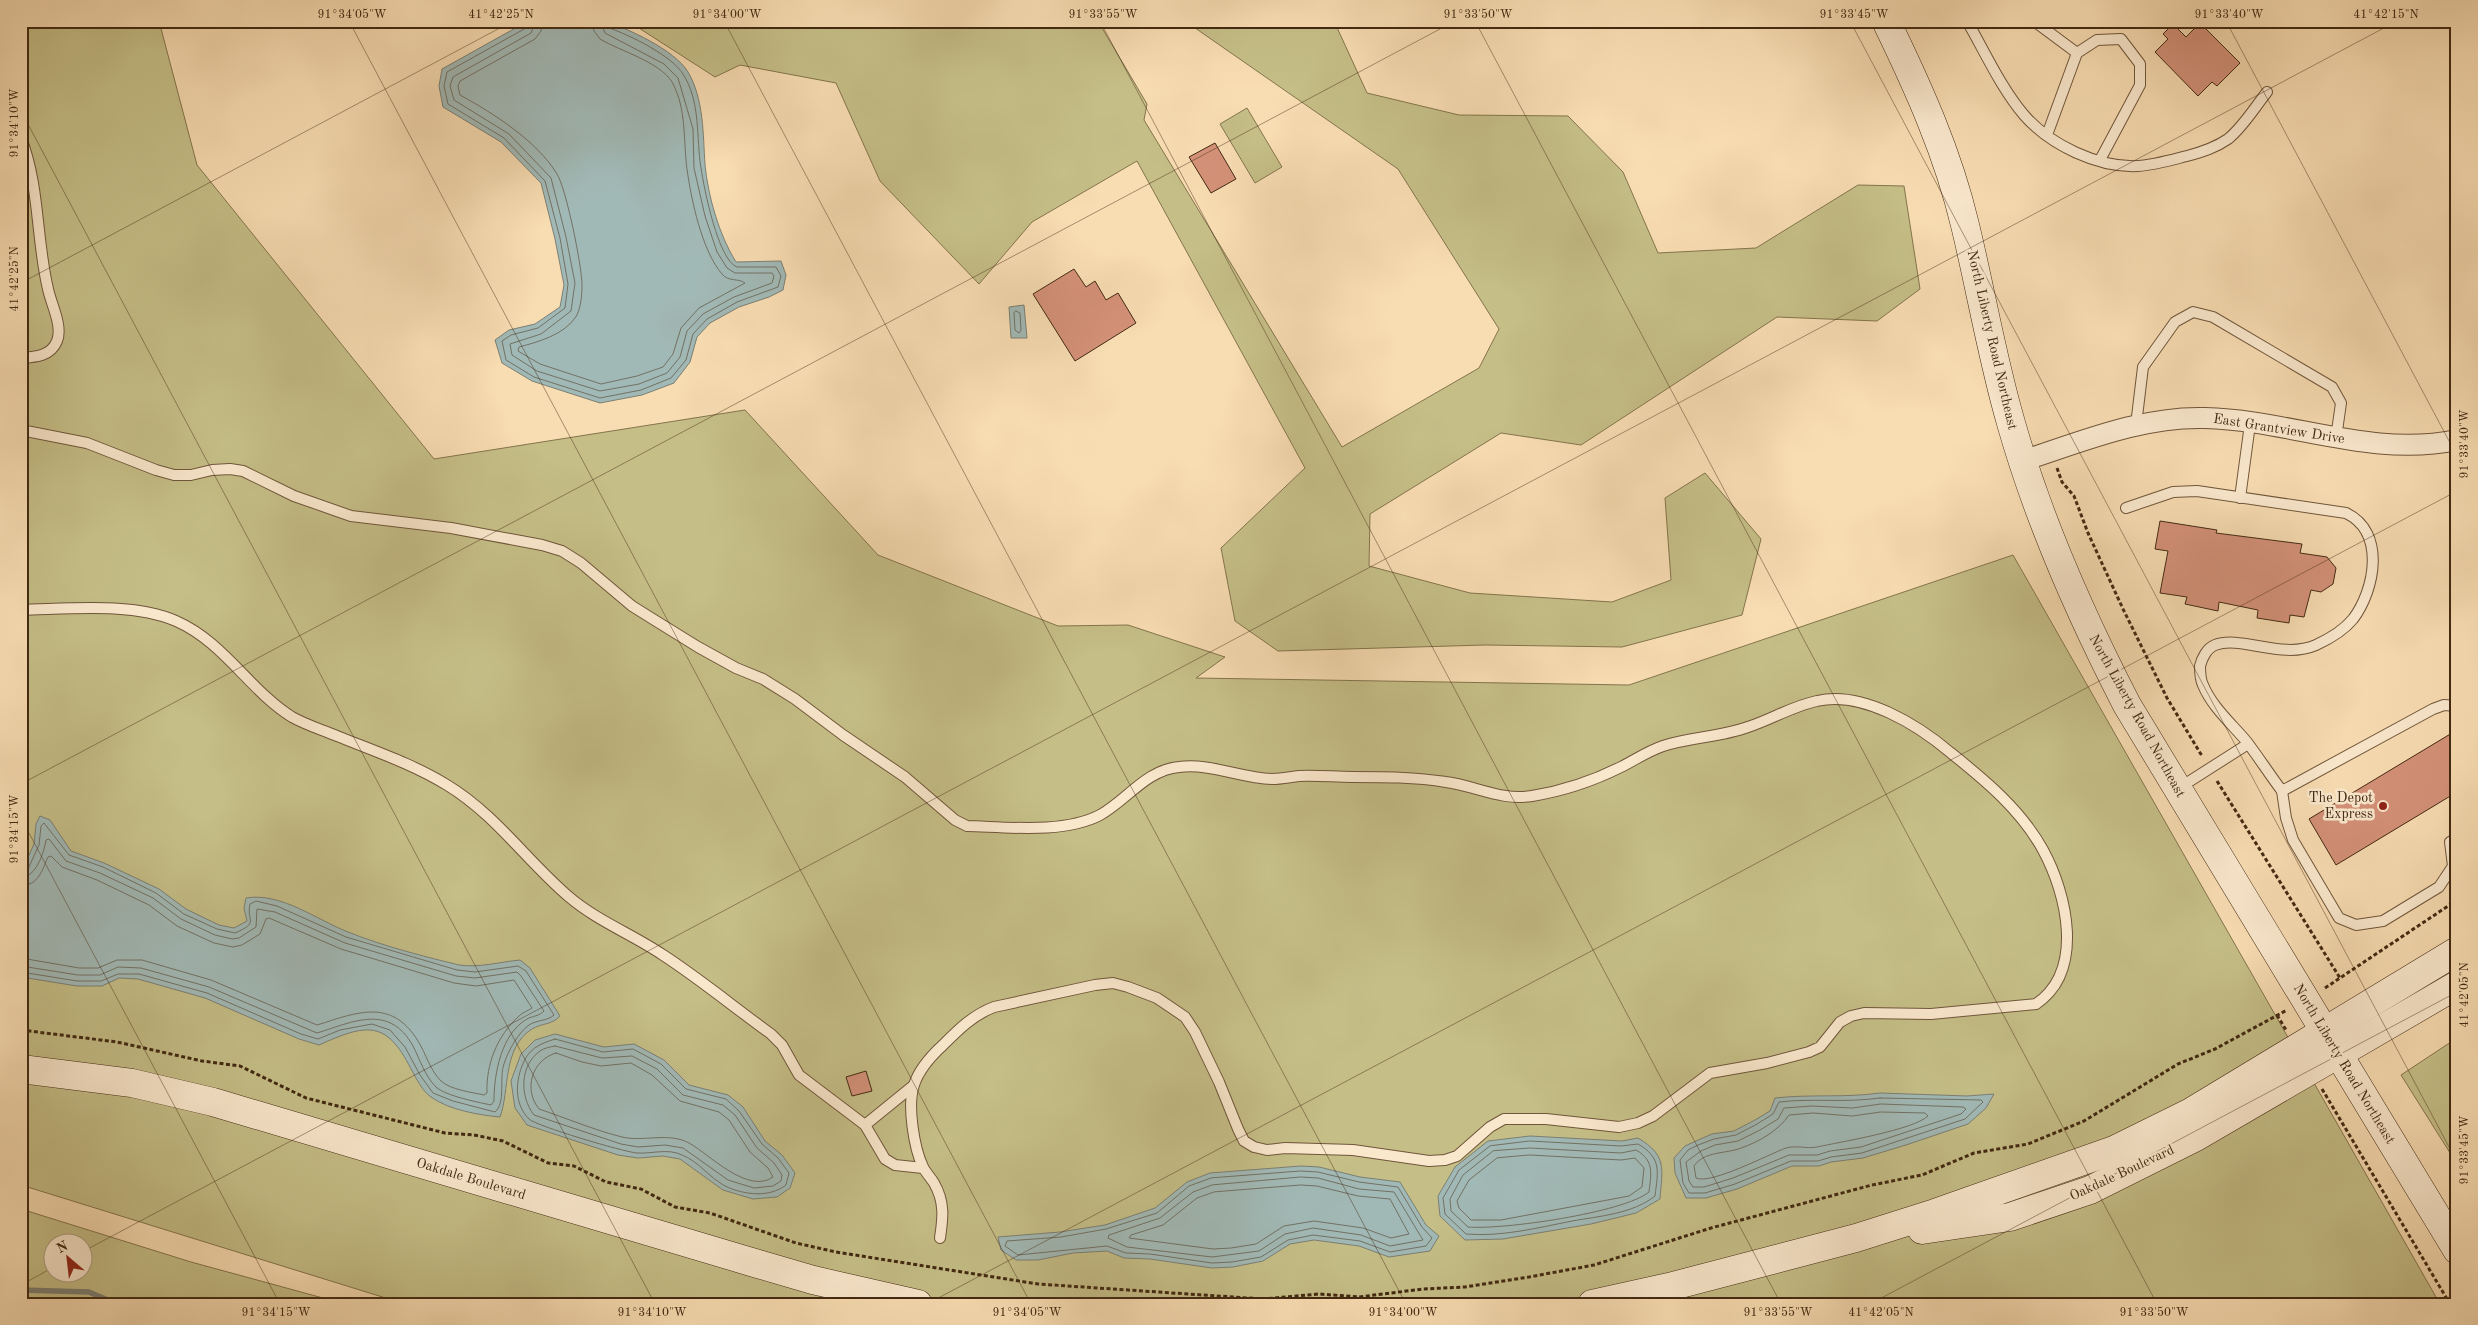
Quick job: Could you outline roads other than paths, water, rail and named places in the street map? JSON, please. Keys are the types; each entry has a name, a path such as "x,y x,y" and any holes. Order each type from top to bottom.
{"main road":[{"name":"North Liberty Road Northeast","path":"1886,21 1922,94 1950,173 1965,224 1999,380 2022,461 2040,514 2087,627 2127,704 2457,1250"},
{"name":"Oakdale Boulevard","path":"1592,1304 1668,1287 1856,1238 1935,1213 2114,1150 2191,1112 2457,951"},
{"name":"Oakdale Boulevard","path":"1856,1238 2010,1216 2090,1190 2196,1137 2311,1072 2457,985"},
{"name":"Oakdale Boulevard","path":"21,1069 74,1074 132,1083 213,1102 813,1280 918,1304"}],"street":[{"name":"East Grantview Drive","path":"2022,461 2136,425 2170,419 2206,418 2378,445 2404,446 2457,440"}],"lane":[{"path":"1967,21 2012,100 2025,116 2047,135 2075,153 2100,160 2138,166 2171,160 2212,149 2229,138 2267,92"},
{"path":"2034,21 2077,53"},
{"path":"2047,135 2077,53 2097,40 2122,39 2140,64 2140,85 2100,160"},
{"path":"21,138 30,163 42,260 58,328 58,339 49,352 38,357 21,358"},
{"path":"2136,425 2143,366 2175,322 2193,312 2213,317 2332,387 2341,403 2336,438"},
{"path":"2240,498 2250,424"},
{"path":"21,430 87,443 156,470 174,475 191,475 212,470 230,469 244,471 294,496 351,516 452,528 542,545 562,551 581,563 626,600 656,621 698,647 736,668 763,679 795,699 843,735 905,777 955,820 967,826 1050,827 1086,821 1101,814 1161,771 1178,767 1218,768 1254,778 1276,779 1299,776 1413,778 1448,782 1487,794 1529,796 1571,787 1596,778 1665,745 1732,733 1781,712 1822,699 1846,700 1872,706 1898,717 1938,742 1988,782 2012,808 2040,845 2050,864 2062,901 2066,954 2055,986 2046,997 2036,1004 1931,1014 1864,1013 1851,1016 1840,1022 1820,1048 1767,1062 1710,1073 1653,1116 1638,1123 1620,1127 1546,1119 1504,1119 1490,1127 1457,1156 1445,1160 1429,1161 1353,1150 1285,1148 1267,1150 1254,1147 1244,1141 1219,1082 1195,1032 1185,1017 1158,998 1113,983 994,1007 980,1012 966,1022 933,1054 921,1070 913,1086 865,1125"},
{"path":"2126,508 2173,492 2197,491 2346,513 2356,518 2365,529 2373,557 2372,575 2365,601 2352,621 2334,635 2314,646 2298,650 2229,644 2214,645 2206,653 2200,667 2202,684 2212,701 2248,744 2282,791 2286,818 2293,840 2339,918 2356,925 2383,921 2439,887 2453,866 2450,842 2457,838"},
{"path":"21,610 71,609 141,612 174,621 197,632 217,648 257,689 294,718 424,771 450,786 513,839 567,895 585,910 664,956 771,1034 782,1045 799,1075 865,1125 885,1159 894,1165 923,1168"},
{"path":"2282,791 2432,709 2444,705 2457,706"},
{"path":"2178,788 2248,744"},
{"path":"913,1086 913,1127 923,1168 942,1199 943,1216 940,1238"}],"water":[{"path":"528,21 604,21 650,41 682,64 693,83 700,105 709,189 715,215 724,240 736,262 781,261 786,275 783,290 739,307 710,323 697,337 690,362 674,383 642,395 600,403 532,381 502,363 495,340 509,330 535,324 560,307 564,285 555,239 541,183 501,142 443,107 439,86 442,69"},
{"path":"1024,305 1027,338 1011,338 1009,307"},
{"path":"40,816 50,820 71,851 104,863 159,889 186,909 219,925 234,928 247,921 244,908 246,898 259,897 272,899 298,908 336,927 375,942 459,965 482,965 520,960 530,968 560,1016 554,1021 532,1029 522,1037 516,1047 508,1070 500,1117 455,1109 438,1102 422,1088 393,1041 373,1030 350,1033 319,1045 299,1039 205,998 138,979 119,978 102,986 77,986 21,977 21,873 34,844 36,824"},
{"path":"555,1034 604,1047 634,1044 664,1060 689,1085 728,1095 743,1107 765,1141 782,1155 795,1173 790,1188 777,1197 753,1199 723,1190 680,1159 663,1156 638,1158 618,1155 527,1125 515,1108 511,1081 521,1054 535,1040"},
{"path":"1880,1093 1967,1096 1994,1094 1986,1108 1968,1124 1906,1145 1863,1158 1831,1162 1819,1166 1792,1166 1737,1189 1706,1198 1686,1198 1675,1173 1674,1158 1685,1146 1712,1134 1734,1131 1755,1120 1770,1111 1775,1098"},
{"path":"1530,1136 1622,1141 1638,1138 1648,1145 1659,1157 1662,1171 1660,1199 1636,1213 1591,1224 1503,1239 1465,1240 1440,1216 1438,1196 1455,1167 1488,1141"},
{"path":"1301,1166 1319,1167 1360,1177 1400,1182 1426,1225 1439,1236 1430,1251 1389,1257 1359,1246 1314,1240 1290,1244 1263,1261 1233,1267 1212,1268 1150,1259 1124,1258 1107,1251 1073,1253 1038,1260 1016,1260 1001,1250 998,1237 1060,1232 1105,1225 1155,1208 1187,1182 1210,1173"}],"waterway":[{"path":"21,1290 89,1292 117,1304"}],"place":[{"name":"The Depot Express","path":"2383,806"}]}
